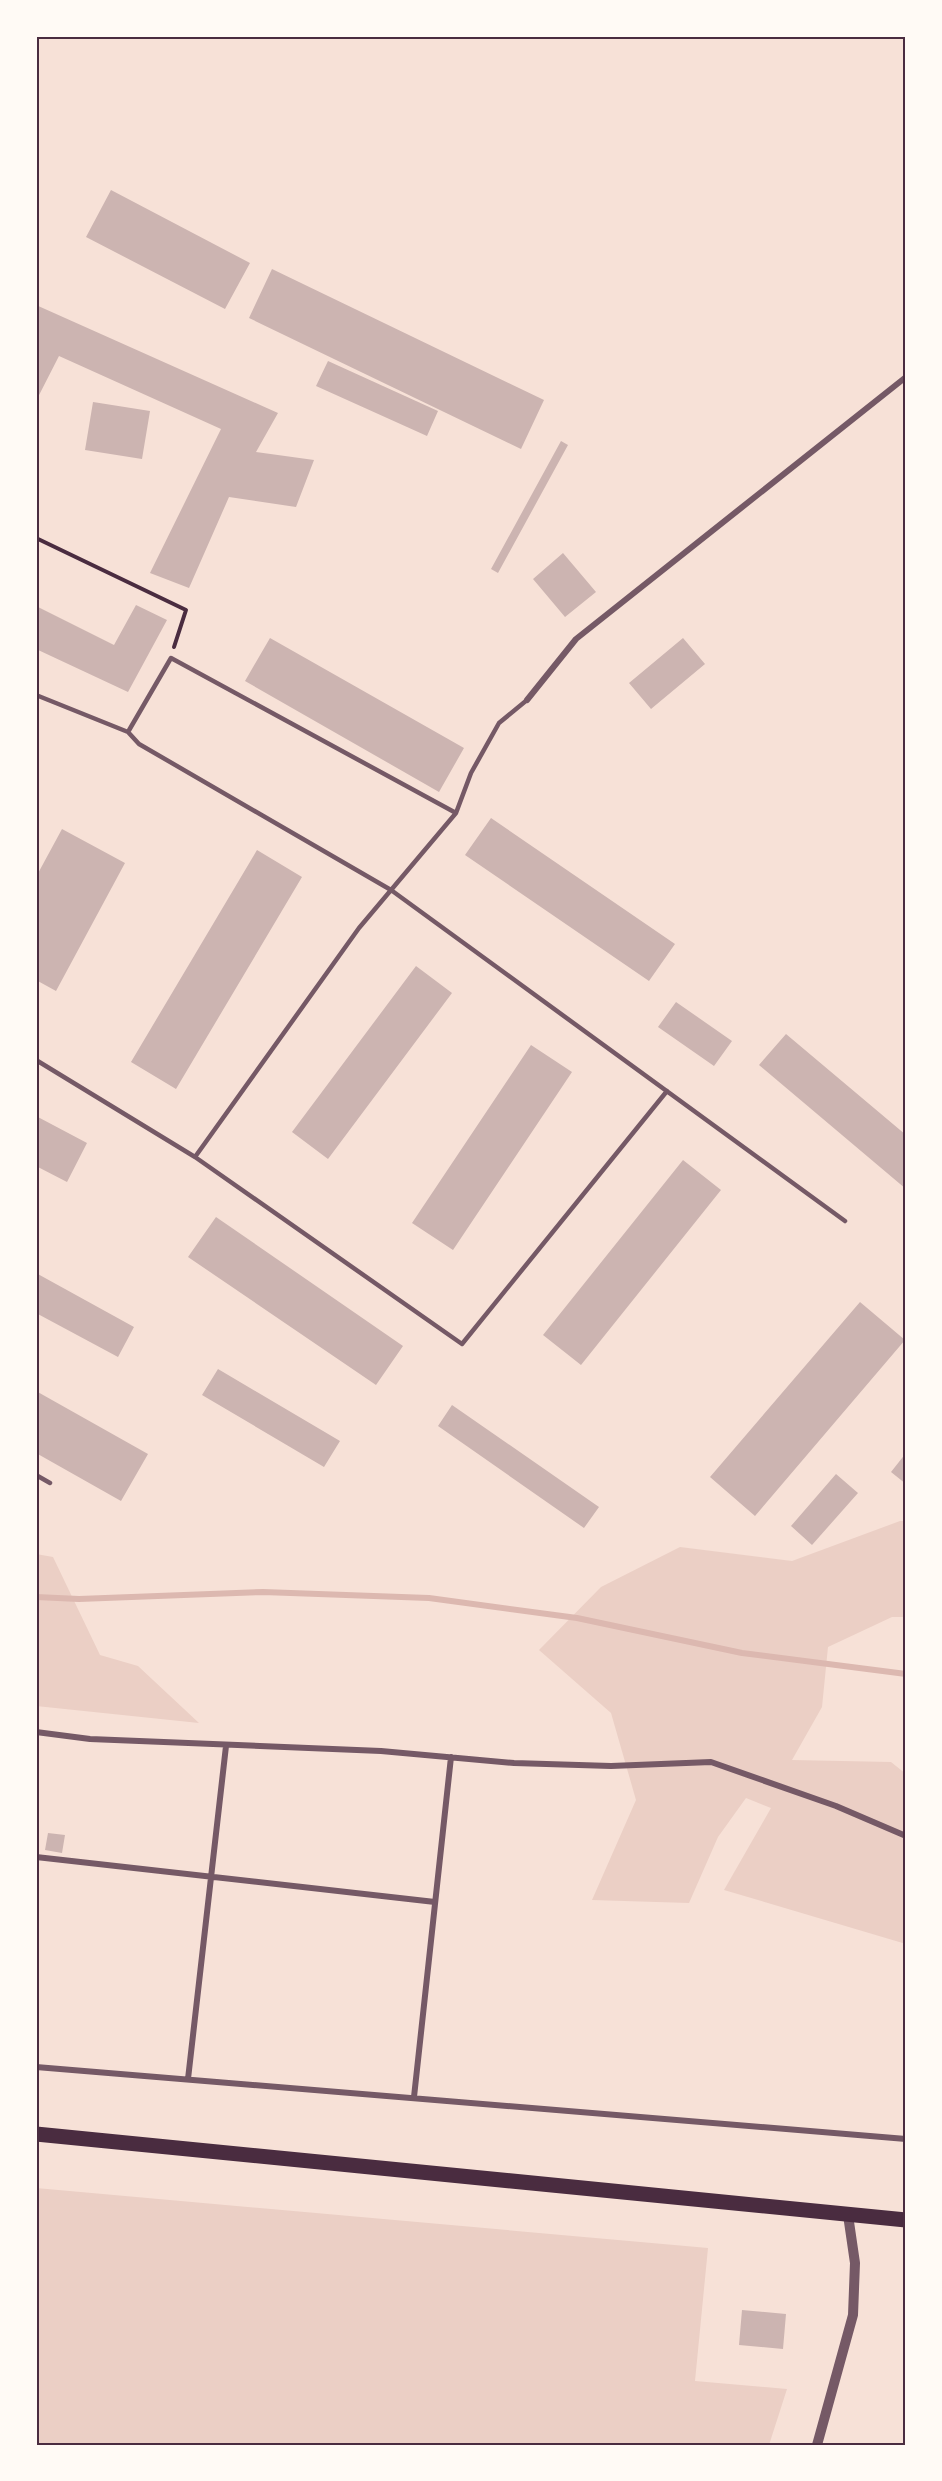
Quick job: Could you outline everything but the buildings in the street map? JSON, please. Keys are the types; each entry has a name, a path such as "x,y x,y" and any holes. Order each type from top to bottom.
{"main road":[{"path":"36,2134 906,2220"}],"street":[{"path":"527,700 576,639 906,377"},
{"path":"36,1732 90,1739 381,1751 611,1766 711,1762 836,1806 906,1836"},
{"path":"188,2079 225,1746"},
{"path":"414,2097 451,1757"},
{"path":"36,1857 435,1902"},
{"path":"36,2067 906,2139"},
{"path":"817,2445 853,2315 855,2263 848,2215"}],"lane":[{"path":"128,732 171,658 456,813"},
{"path":"36,695 128,732 139,744 391,890 845,1221"},
{"path":"195,1157 359,928 456,813 471,773 500,723 527,700"},
{"path":"36,1060 195,1157 462,1344 667,1091"},
{"path":"36,1475 50,1483"}],"path":[{"path":"36,538 186,610 171,658"}],"shaded area":[{"path":"900,1521 906,1521 906,1617 892,1617 828,1647 822,1707 792,1760 891,1762 906,1774 906,1944 724,1890 771,1808 746,1798 718,1837 689,1903 592,1900 636,1800 611,1713 539,1650 601,1587 680,1547 792,1561"},
{"path":"36,1554 53,1557 100,1655 138,1666 199,1723 36,1706"},
{"path":"36,2188 708,2248 695,2381 787,2389 769,2445 36,2445"}],"waterway":[{"path":"36,1597 79,1599 263,1592 429,1598 577,1618 742,1653 906,1674"}]}
